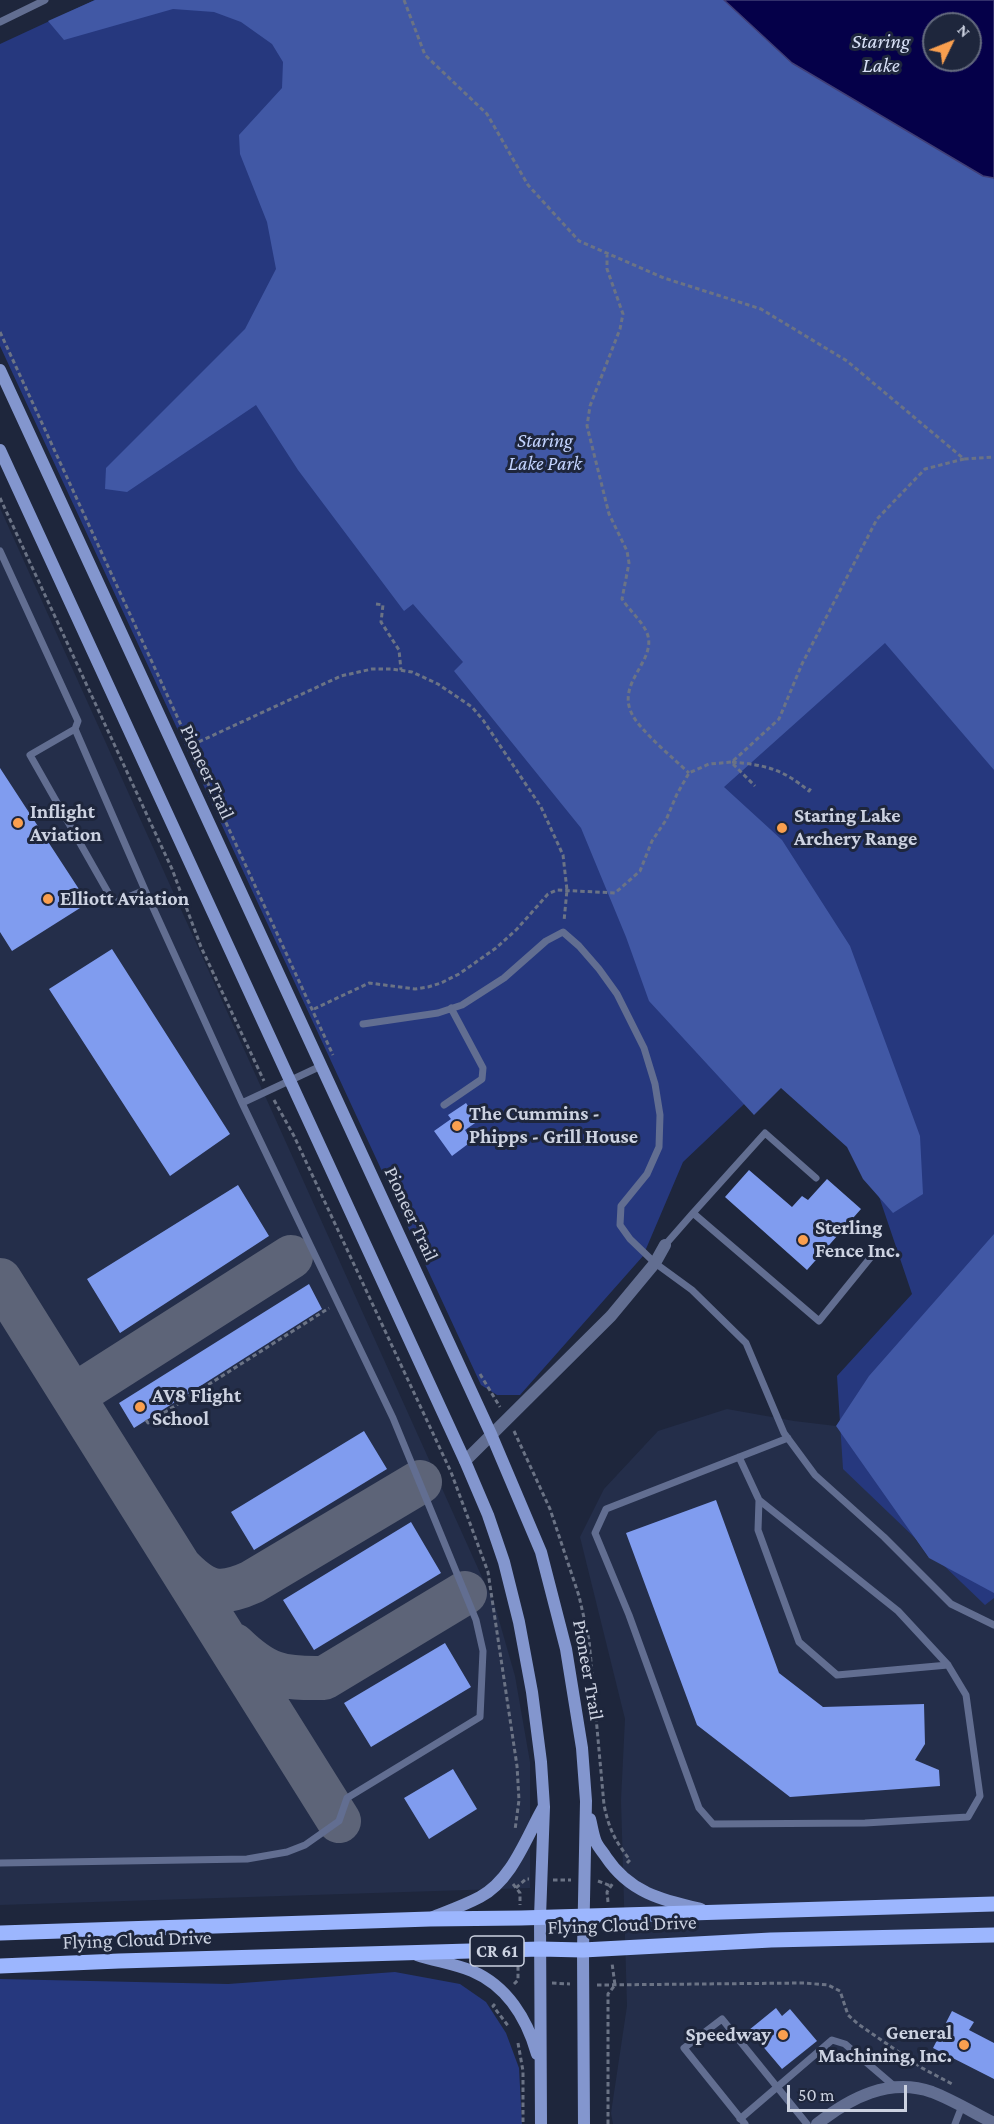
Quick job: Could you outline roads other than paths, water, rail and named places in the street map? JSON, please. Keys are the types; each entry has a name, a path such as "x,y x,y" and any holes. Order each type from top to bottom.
{"main road":[{"name":"Pioneer Trail","path":"0,370 491,1434 541,1552 566,1649 582,1748 586,1801 583,1950 584,2124"},
{"path":"0,450 465,1461 488,1515 504,1562 519,1622 532,1692 544,1807 540,1917 541,2124"},
{"path":"586,1801 596,1843 609,1862 627,1881 662,1900 714,1912"},
{"path":"430,1919 481,1897 496,1886 517,1858 544,1807"},
{"name":"Flying Cloud Drive","path":"0,1933 994,1904"},
{"name":"Flying Cloud Drive","path":"0,1966 540,1949 583,1950 771,1940 994,1935"},
{"path":"413,1954 471,1971 504,1993 531,2031 541,2068"}],"street":[{"path":"465,1461 611,1316 655,1263 666,1245"},
{"path":"817,2124 856,2097 896,2088 931,2092 994,2123"}],"lane":[{"path":"0,22 45,0"},
{"path":"0,551 78,721 75,729 30,755 114,903 145,890"},
{"path":"0,1863 247,1859 287,1852 304,1845 339,1821 347,1798 480,1717 483,1651 476,1620 393,1418 242,1103 75,729"},
{"path":"363,1024 438,1013 462,1005 504,978 546,941 563,932 579,946 616,994 644,1048 655,1084 660,1114 659,1147 647,1174 621,1206 620,1225 630,1239 655,1263 692,1290 746,1343 788,1438 815,1475 884,1537 951,1604 994,1625"},
{"path":"444,1106 482,1079 483,1068 451,1008"},
{"path":"242,1103 321,1066"},
{"path":"666,1245 765,1133 816,1178"},
{"path":"693,1213 819,1321 875,1252"},
{"path":"739,1457 759,1500 898,1611 948,1665 966,1695 980,1797 968,1818 865,1823 713,1824 699,1808 628,1615 595,1533 606,1509 739,1457 788,1438"},
{"path":"759,1500 758,1530 799,1642 837,1675 948,1665"},
{"path":"807,2124 776,2087 722,2019 684,2048 742,2121 776,2087 832,2040 845,2044 896,2088"},
{"path":"955,2124 962,2106"}],"water":[{"name":"Staring Lake","path":"724,0 994,0 994,178 983,176 792,63"}],"place":[{"name":"Inflight Aviation","path":"18,823"},
{"name":"Staring Lake Archery Range","path":"782,828"},
{"name":"Elliott Aviation","path":"48,899"},
{"name":"The Cummins - Phipps - Grill House","path":"457,1126"},
{"name":"Sterling Fence Inc.","path":"803,1240"},
{"name":"AV8 Flight School","path":"140,1407"},
{"name":"Speedway","path":"783,2035"},
{"name":"General Machining, Inc.","path":"964,2045"}],"park label":[{"name":"Staring Lake Park","path":"545,452"}]}
